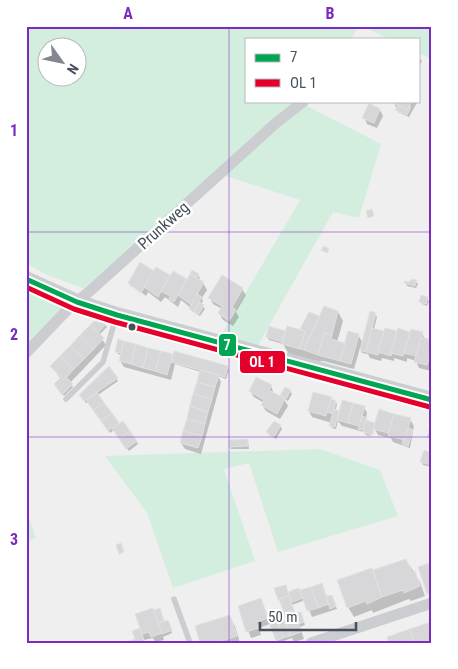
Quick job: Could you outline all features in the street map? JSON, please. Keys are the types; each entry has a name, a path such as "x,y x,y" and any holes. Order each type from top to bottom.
{"street":[{"name":"Prunkweg","path":"26,353 77,302 276,123 303,102"},
{"path":"26,279 77,302 117,315 432,400"},
{"path":"311,643 432,603"}],"lane":[{"path":"66,399 103,362 117,315"},
{"path":"174,599 190,643"}],"green space":[{"path":"26,26 359,26 352,38 245,38 245,102 297,102 85,289 47,275 26,263"},
{"path":"362,26 432,26 432,59 420,53 420,38 386,38"},
{"path":"305,105 381,144 359,218 333,212 257,347 221,335 300,200 223,175"},
{"path":"26,288 61,302 62,307 60,312 26,348"},
{"path":"320,449 380,470 398,516 278,552 249,463 224,469 255,561 173,588 147,513 105,456"},
{"path":"26,510 36,538 26,543"}],"building":[{"path":"394,102 411,102 407,110"},
{"path":"369,103 380,109 374,123 362,118"},
{"path":"398,105 407,110 409,106 411,107 407,115 395,110"},
{"path":"372,209 374,216 368,218 366,211"},
{"path":"324,246 329,249 327,253 321,250"},
{"path":"140,262 154,271 141,293 128,283"},
{"path":"156,267 170,275 158,297 144,287"},
{"path":"192,270 199,274 197,278 190,274"},
{"path":"173,271 187,279 174,302 169,299 170,296 161,291"},
{"path":"190,274 204,282 191,305 178,295"},
{"path":"222,275 243,288 232,307 236,310 229,321 218,313 222,306 208,298"},
{"path":"412,279 417,280 415,286 404,283 405,281 409,282"},
{"path":"197,294 202,297 194,312 189,309"},
{"path":"421,295 428,297 426,304 419,302"},
{"path":"199,302 204,305 199,314 194,312"},
{"path":"324,306 338,311 332,335 324,333 318,355 304,350"},
{"path":"370,311 376,313 366,352 360,350"},
{"path":"309,312 319,316 304,350 300,349 305,331 300,329"},
{"path":"94,321 106,324 98,333 90,325"},
{"path":"90,325 104,338 94,349 80,335"},
{"path":"269,326 285,331 282,342 266,337"},
{"path":"287,326 305,331 300,349 282,344"},
{"path":"372,328 384,331 378,355 366,352"},
{"path":"385,328 397,331 391,356 378,352"},
{"path":"398,328 410,332 403,356 391,353"},
{"path":"411,329 423,332 416,356 404,353"},
{"path":"348,331 359,334 351,364 340,361"},
{"path":"324,333 332,335 331,339 345,343 340,361 318,355"},
{"path":"80,335 94,349 84,359 70,346"},
{"path":"421,337 432,340 432,349 427,365 414,362"},
{"path":"118,339 124,341 121,353 115,352"},
{"path":"124,341 136,344 131,364 119,361"},
{"path":"136,344 148,348 143,368 131,364"},
{"path":"70,346 84,359 74,369 60,356"},
{"path":"148,348 161,351 155,371 143,368"},
{"path":"161,351 173,354 167,375 155,371"},
{"path":"174,351 228,366 225,377 171,362"},
{"path":"60,356 74,369 64,380 50,366"},
{"path":"109,366 118,378 84,401 79,395"},
{"path":"200,370 219,375 215,387 197,382"},
{"path":"61,377 64,380 66,377 73,384 62,395 54,384"},
{"path":"256,377 272,385 269,390 285,399 277,414 261,405 264,400 249,391"},
{"path":"197,382 215,387 212,399 193,394"},
{"path":"285,387 291,390 286,399 280,396"},
{"path":"97,392 104,403 93,410 86,400"},
{"path":"313,392 332,397 326,416 308,411"},
{"path":"193,394 212,399 208,412 190,406"},
{"path":"331,399 336,401 333,414 327,412"},
{"path":"342,400 353,403 348,423 337,420"},
{"path":"104,403 112,413 101,421 93,410"},
{"path":"353,403 365,406 359,426 348,423"},
{"path":"190,406 208,412 205,424 187,419"},
{"path":"334,409 339,411 335,427 329,426"},
{"path":"379,409 394,414 388,433 373,429"},
{"path":"112,413 119,423 108,431 101,421"},
{"path":"394,414 411,418 405,440 388,436"},
{"path":"362,416 367,418 364,430 358,429"},
{"path":"187,419 205,424 202,436 183,431"},
{"path":"366,420 375,423 372,435 363,432"},
{"path":"123,421 130,431 119,439 112,428"},
{"path":"274,421 281,425 274,437 266,432"},
{"path":"430,427 432,427 432,439 427,437"},
{"path":"408,428 413,430 408,446 402,444"},
{"path":"130,431 137,441 126,449 119,439"},
{"path":"183,431 202,436 198,448 180,443"},
{"path":"248,439 248,446 229,447 229,440"},
{"path":"424,450 432,453 432,465 420,462"},
{"path":"121,543 124,552 119,554 116,545"},
{"path":"406,559 412,573 415,571 420,586 404,593 403,590 382,597 373,570"},
{"path":"432,562 432,593 427,594 418,567"},
{"path":"372,568 382,597 367,604 366,601 347,608 337,580"},
{"path":"322,583 329,604 318,608 311,587"},
{"path":"286,585 289,596 278,600 274,588"},
{"path":"311,587 318,608 307,611 300,590"},
{"path":"299,588 303,598 292,602 288,592"},
{"path":"332,595 336,606 330,609 326,596"},
{"path":"289,596 294,610 284,613 279,599"},
{"path":"261,598 268,618 256,622 258,628 246,632 238,606"},
{"path":"153,608 162,633 151,637 149,632 142,634 135,614"},
{"path":"160,608 164,621 158,623 154,610"},
{"path":"294,610 296,616 286,620 284,613"},
{"path":"301,612 304,622 299,624 295,614"},
{"path":"230,615 237,636 215,643 200,643 195,626"},
{"path":"296,616 301,632 290,636 285,620"},
{"path":"168,620 172,630 162,634 158,623"},
{"path":"285,620 290,636 283,638 278,622"},
{"path":"278,622 283,638 276,641 270,625"},
{"path":"431,622 432,643 414,643 410,629"},
{"path":"140,628 145,643 124,643 135,639 132,631"},
{"path":"410,629 414,643 389,643 387,637"}],"transit line":[{"name":"7","path":"26,279 77,302 117,315 432,400"},
{"path":"26,287 74,309 115,322 430,407"}]}
